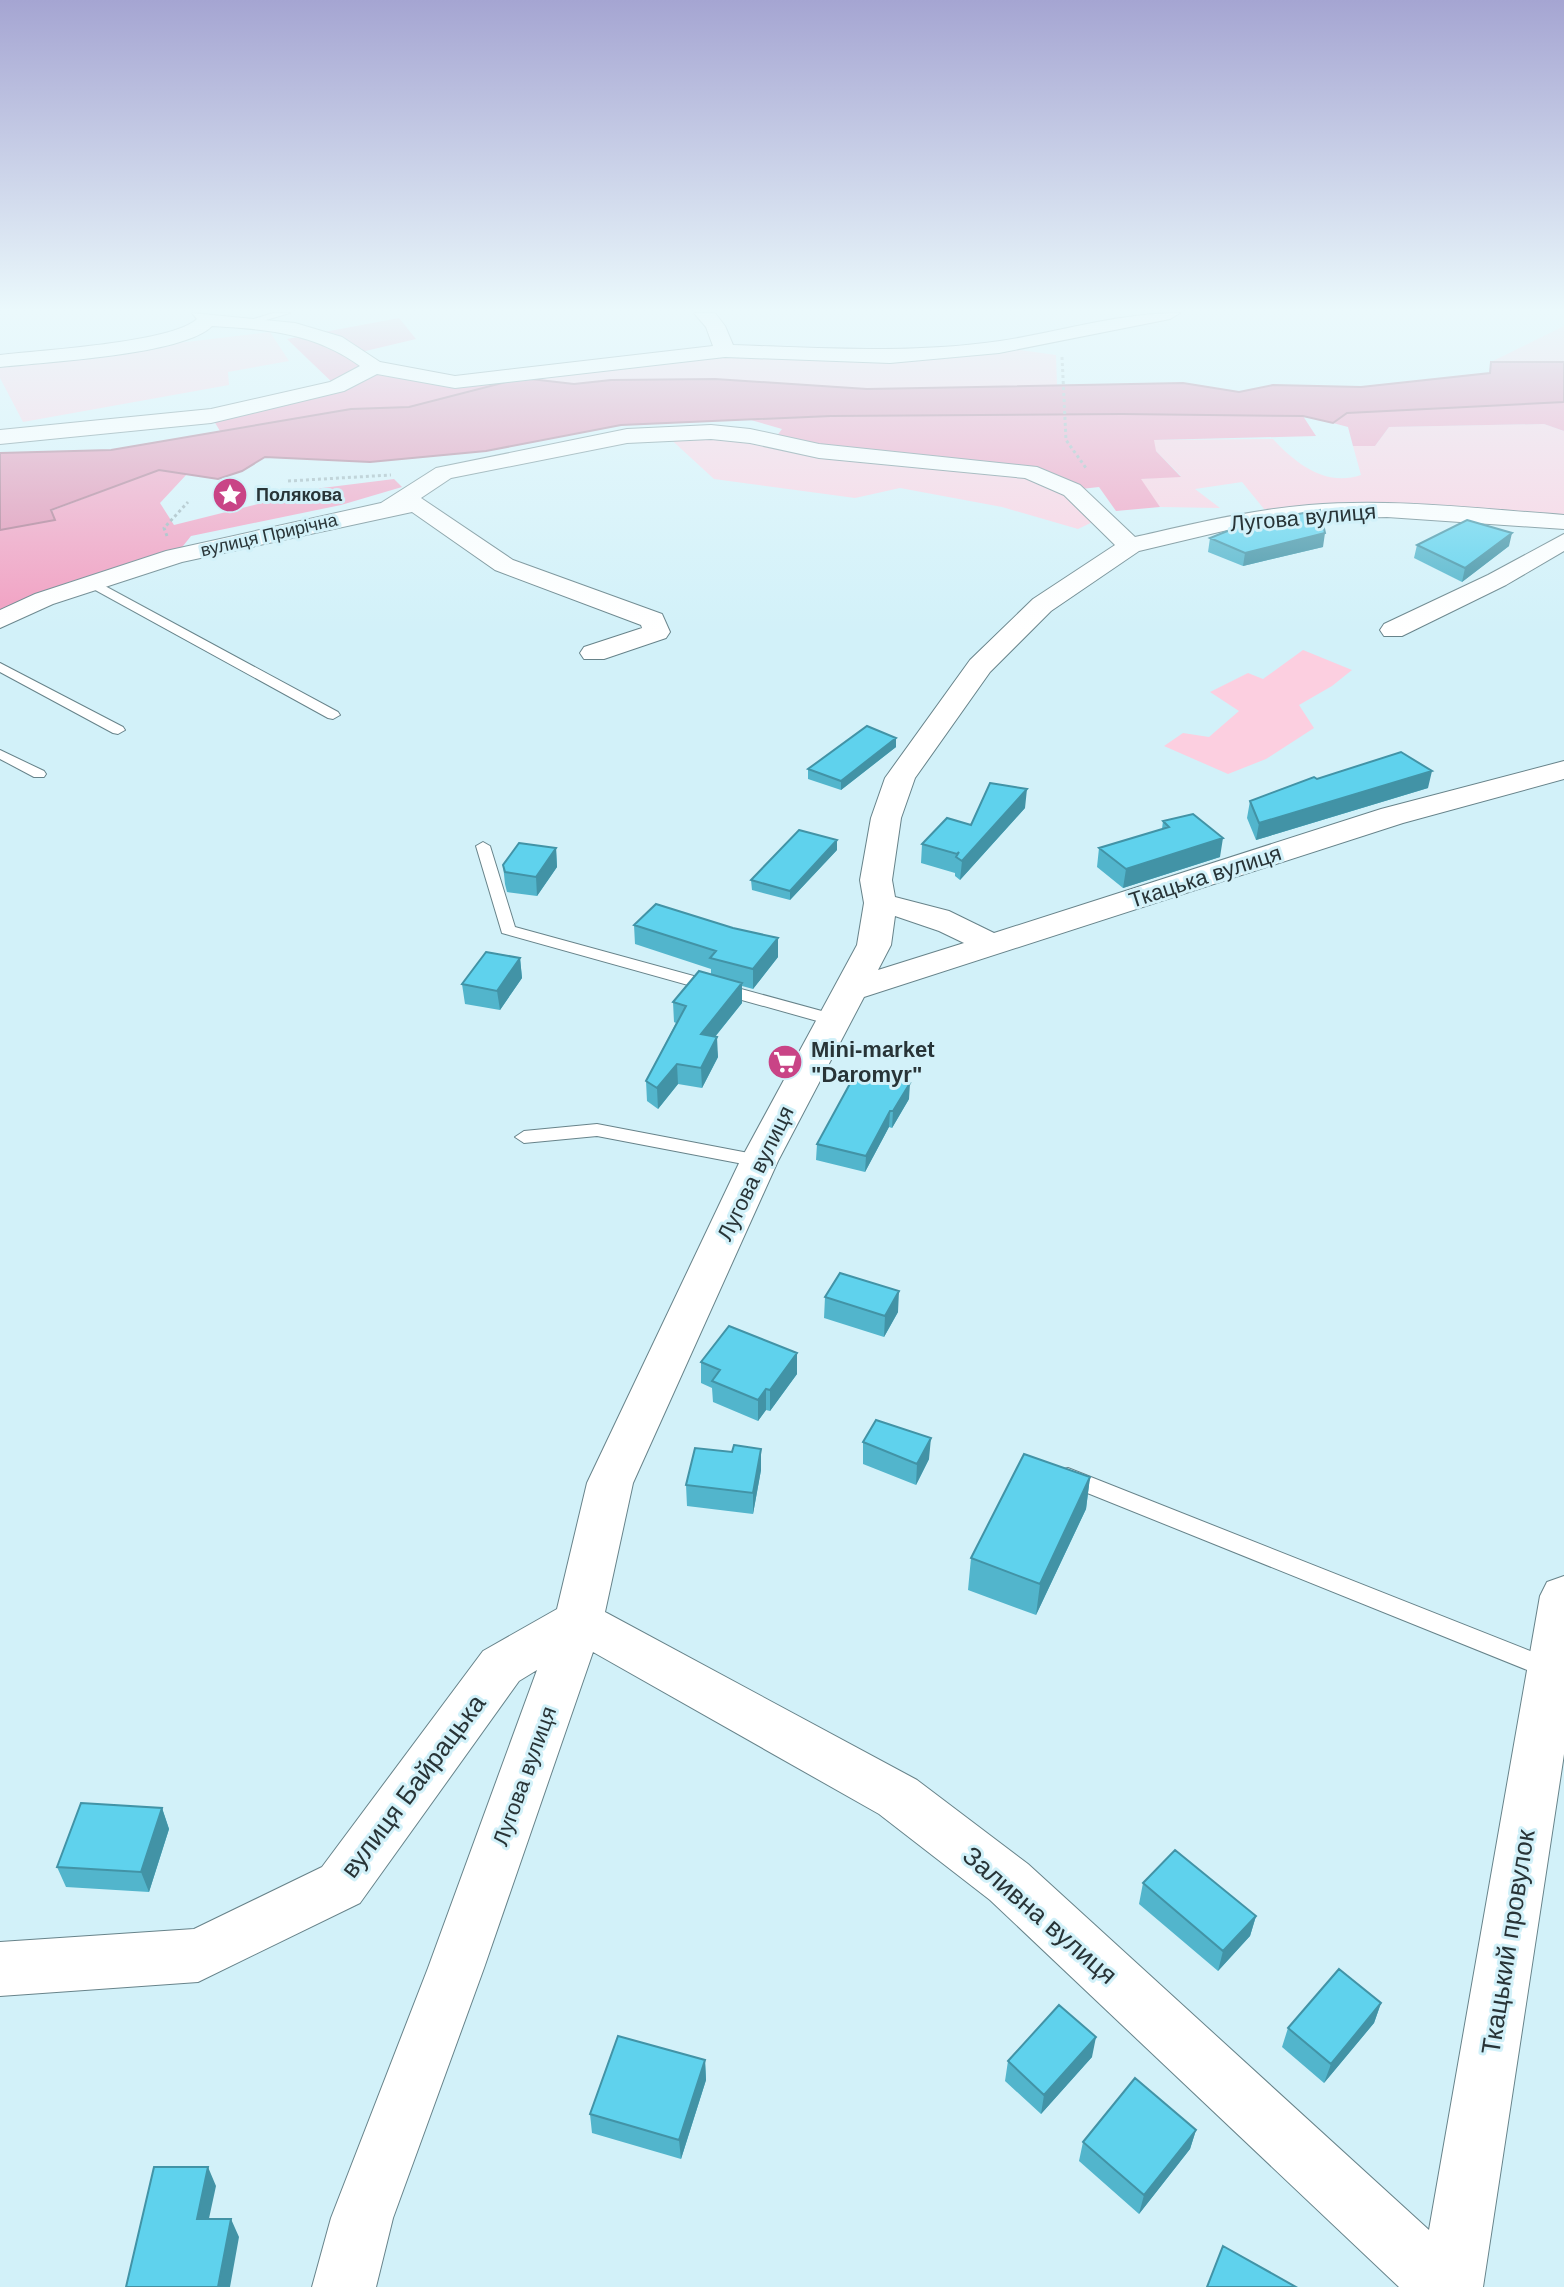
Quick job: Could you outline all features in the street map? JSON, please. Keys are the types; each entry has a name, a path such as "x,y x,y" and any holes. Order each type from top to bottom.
{"street":[{"path":"0,437 179,420"},
{"name":"вулиця Прирічна","path":"0,620 44,599 175,556 389,508 444,473 627,436 711,432 750,436 819,451 1029,472 1072,490 1130,546"},
{"path":"389,508 445,498"},
{"path":"416,504 504,565 653,620 657,632 594,653"},
{"name":"Лугова вулиця","path":"344,2287 362,2218 456,1968 579,1621 610,1483 759,1161 874,945 880,903 876,880 878,864 886,818 900,778 980,666 1042,605 1130,546 1240,520 1311,512 1387,510 1562,528"},
{"path":"1393,630 1497,580 1562,528"},
{"name":"Ткацька вулиця","path":"841,1006 990,945 1392,816 1564,770"},
{"path":"880,903 967,929 990,945"},
{"name":"Ткацький провулок","path":"1451,2287 1564,1596"},
{"name":"вулиця Байрацька","path":"0,1969 198,1955 341,1885 501,1666 579,1621"},
{"name":"Заливна вулиця","path":"579,1621 898,1797 1009,1882 1445,2287"}],"lane":[{"path":"92,583 333,715"},
{"path":"0,667 118,730"},
{"path":"0,754 39,774"},
{"path":"483,846 508,930 841,1006"},
{"path":"524,1137 597,1130 759,1161"},
{"path":"1045,1467 1552,1670"}],"path":[{"path":"1065,420 1066,440"},
{"path":"288,481 444,473"},
{"path":"175,556 164,528 188,502"}],"shaded area":[{"path":"213,420 287,420 220,431"},
{"path":"288,420 744,420 621,425 486,451 370,462 265,457 242,471 218,479 159,470 51,510 55,520 0,530 0,453 111,450"},
{"path":"751,420 1305,420 1316,436 1154,440 1156,451 1181,477 1141,479 1160,507 1116,511 1099,487 1072,490 1029,472 773,441 782,429"},
{"path":"1338,420 1564,420 1564,431 1544,424 1389,427 1375,446 1353,446 1348,427 1333,423"},
{"path":"1544,424 1564,431 1564,522 1387,510 1264,509 1242,482 1195,489 1220,508 1160,507 1140,479 1181,476 1156,451 1096,461 1154,440 1273,439 1312,471 1348,478 1361,475 1353,446 1375,446 1389,427"},
{"path":"711,432 1029,472 1072,490 1099,519 1078,529 1002,507 900,488 855,498 714,479 665,434"},
{"path":"159,470 187,474 160,503 174,525 322,488 394,479 402,487 341,505 191,536 175,556 0,620 0,530 55,520 51,511"},
{"path":"1303,650 1352,670 1299,705 1314,728 1266,759 1228,774 1164,746 1183,733 1209,737 1239,711 1210,692 1248,673 1263,679"}],"building":[{"path":"1320,510 1325,533 1245,553 1210,538 1245,524"},
{"path":"1467,520 1512,533 1465,568 1417,545"},
{"path":"867,726 896,738 841,781 808,769"},
{"path":"1401,752 1432,771 1259,823 1250,801 1314,777 1317,779"},
{"path":"990,783 1027,789 962,861 956,857 959,852 922,844 947,818 971,825"},
{"path":"1193,814 1223,838 1126,869 1099,848 1169,827 1163,821"},
{"path":"799,830 837,840 790,891 751,880"},
{"path":"519,843 556,848 536,877 505,872 503,865"},
{"path":"656,904 733,928 778,938 753,969 710,958 716,951 634,925"},
{"path":"486,952 520,958 497,991 462,984"},
{"path":"699,971 742,983 701,1034 717,1037 701,1068 677,1064 657,1088 646,1081 686,1006 673,1002"},
{"path":"858,1069 910,1083 893,1111 890,1111 866,1156 817,1144"},
{"path":"840,1273 899,1291 885,1316 825,1297"},
{"path":"729,1326 797,1353 770,1390 766,1389 758,1400 712,1381 720,1370 701,1362"},
{"path":"876,1420 931,1438 917,1464 863,1442"},
{"path":"734,1445 761,1449 753,1493 686,1485 695,1448 732,1452"},
{"path":"1024,1454 1090,1477 1040,1584 971,1558"},
{"path":"81,1803 162,1808 141,1872 57,1867"},
{"path":"1175,1850 1256,1916 1223,1951 1143,1883"},
{"path":"1339,1969 1381,2003 1331,2064 1288,2028"},
{"path":"1059,2005 1096,2037 1044,2095 1008,2061"},
{"path":"618,2036 705,2060 679,2140 590,2114"},
{"path":"1135,2078 1196,2130 1144,2195 1083,2142"},
{"path":"154,2167 208,2167 197,2219 231,2219 218,2287 126,2287"},
{"path":"1223,2246 1296,2287 1207,2287"}],"place":[{"name":"Полякова","path":"230,495"},
{"name":"Mini-market \"Daromyr\"","path":"785,1062"}]}
